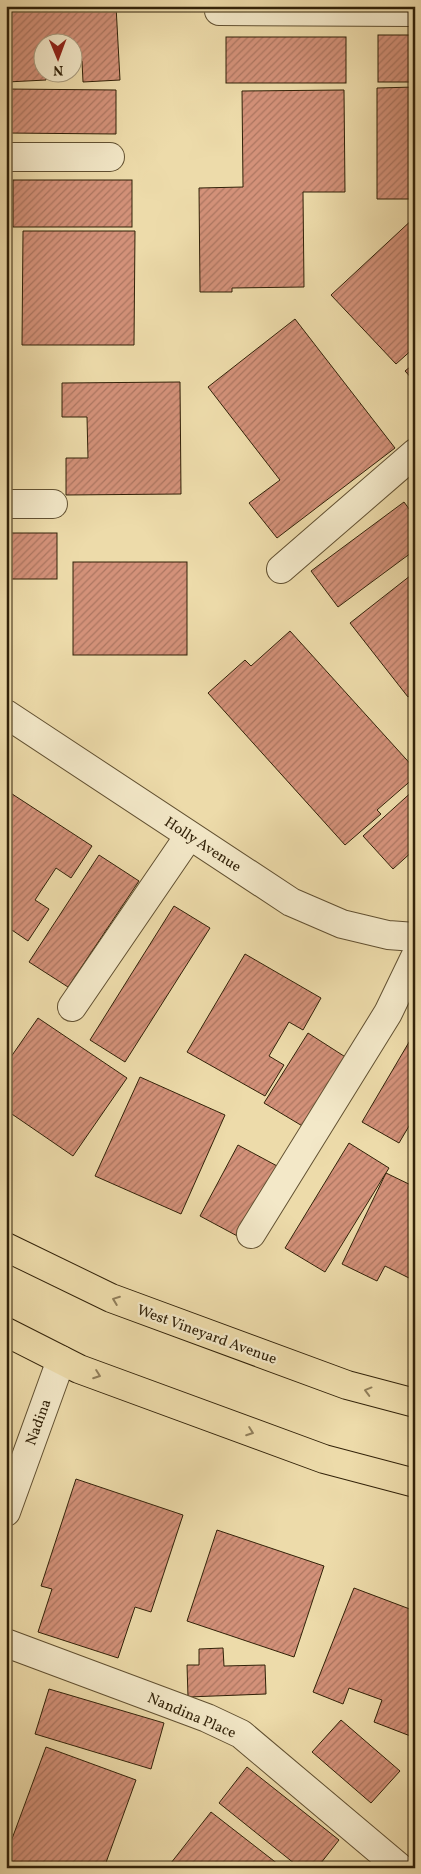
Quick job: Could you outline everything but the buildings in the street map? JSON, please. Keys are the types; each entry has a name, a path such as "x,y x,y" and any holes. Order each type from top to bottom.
{"main road":[{"name":"West Vineyard Avenue","path":"6,1248 111,1298 347,1385 415,1404"},
{"path":"8,1338 80,1369 324,1459 415,1484"}],"street":[{"path":"219,12 415,12"},
{"path":"6,157 110,157"},
{"path":"281,569 415,453"},
{"path":"6,504 53,504"},
{"name":"Holly Avenue","path":"6,714 291,902 342,924 388,935 415,936"},
{"path":"72,1007 189,836"},
{"path":"251,1234 388,1013 415,957"},
{"name":"Nadina","path":"6,1512 60,1360"},
{"name":"Nandina Place","path":"6,1643 207,1718 241,1734 400,1868"}]}
